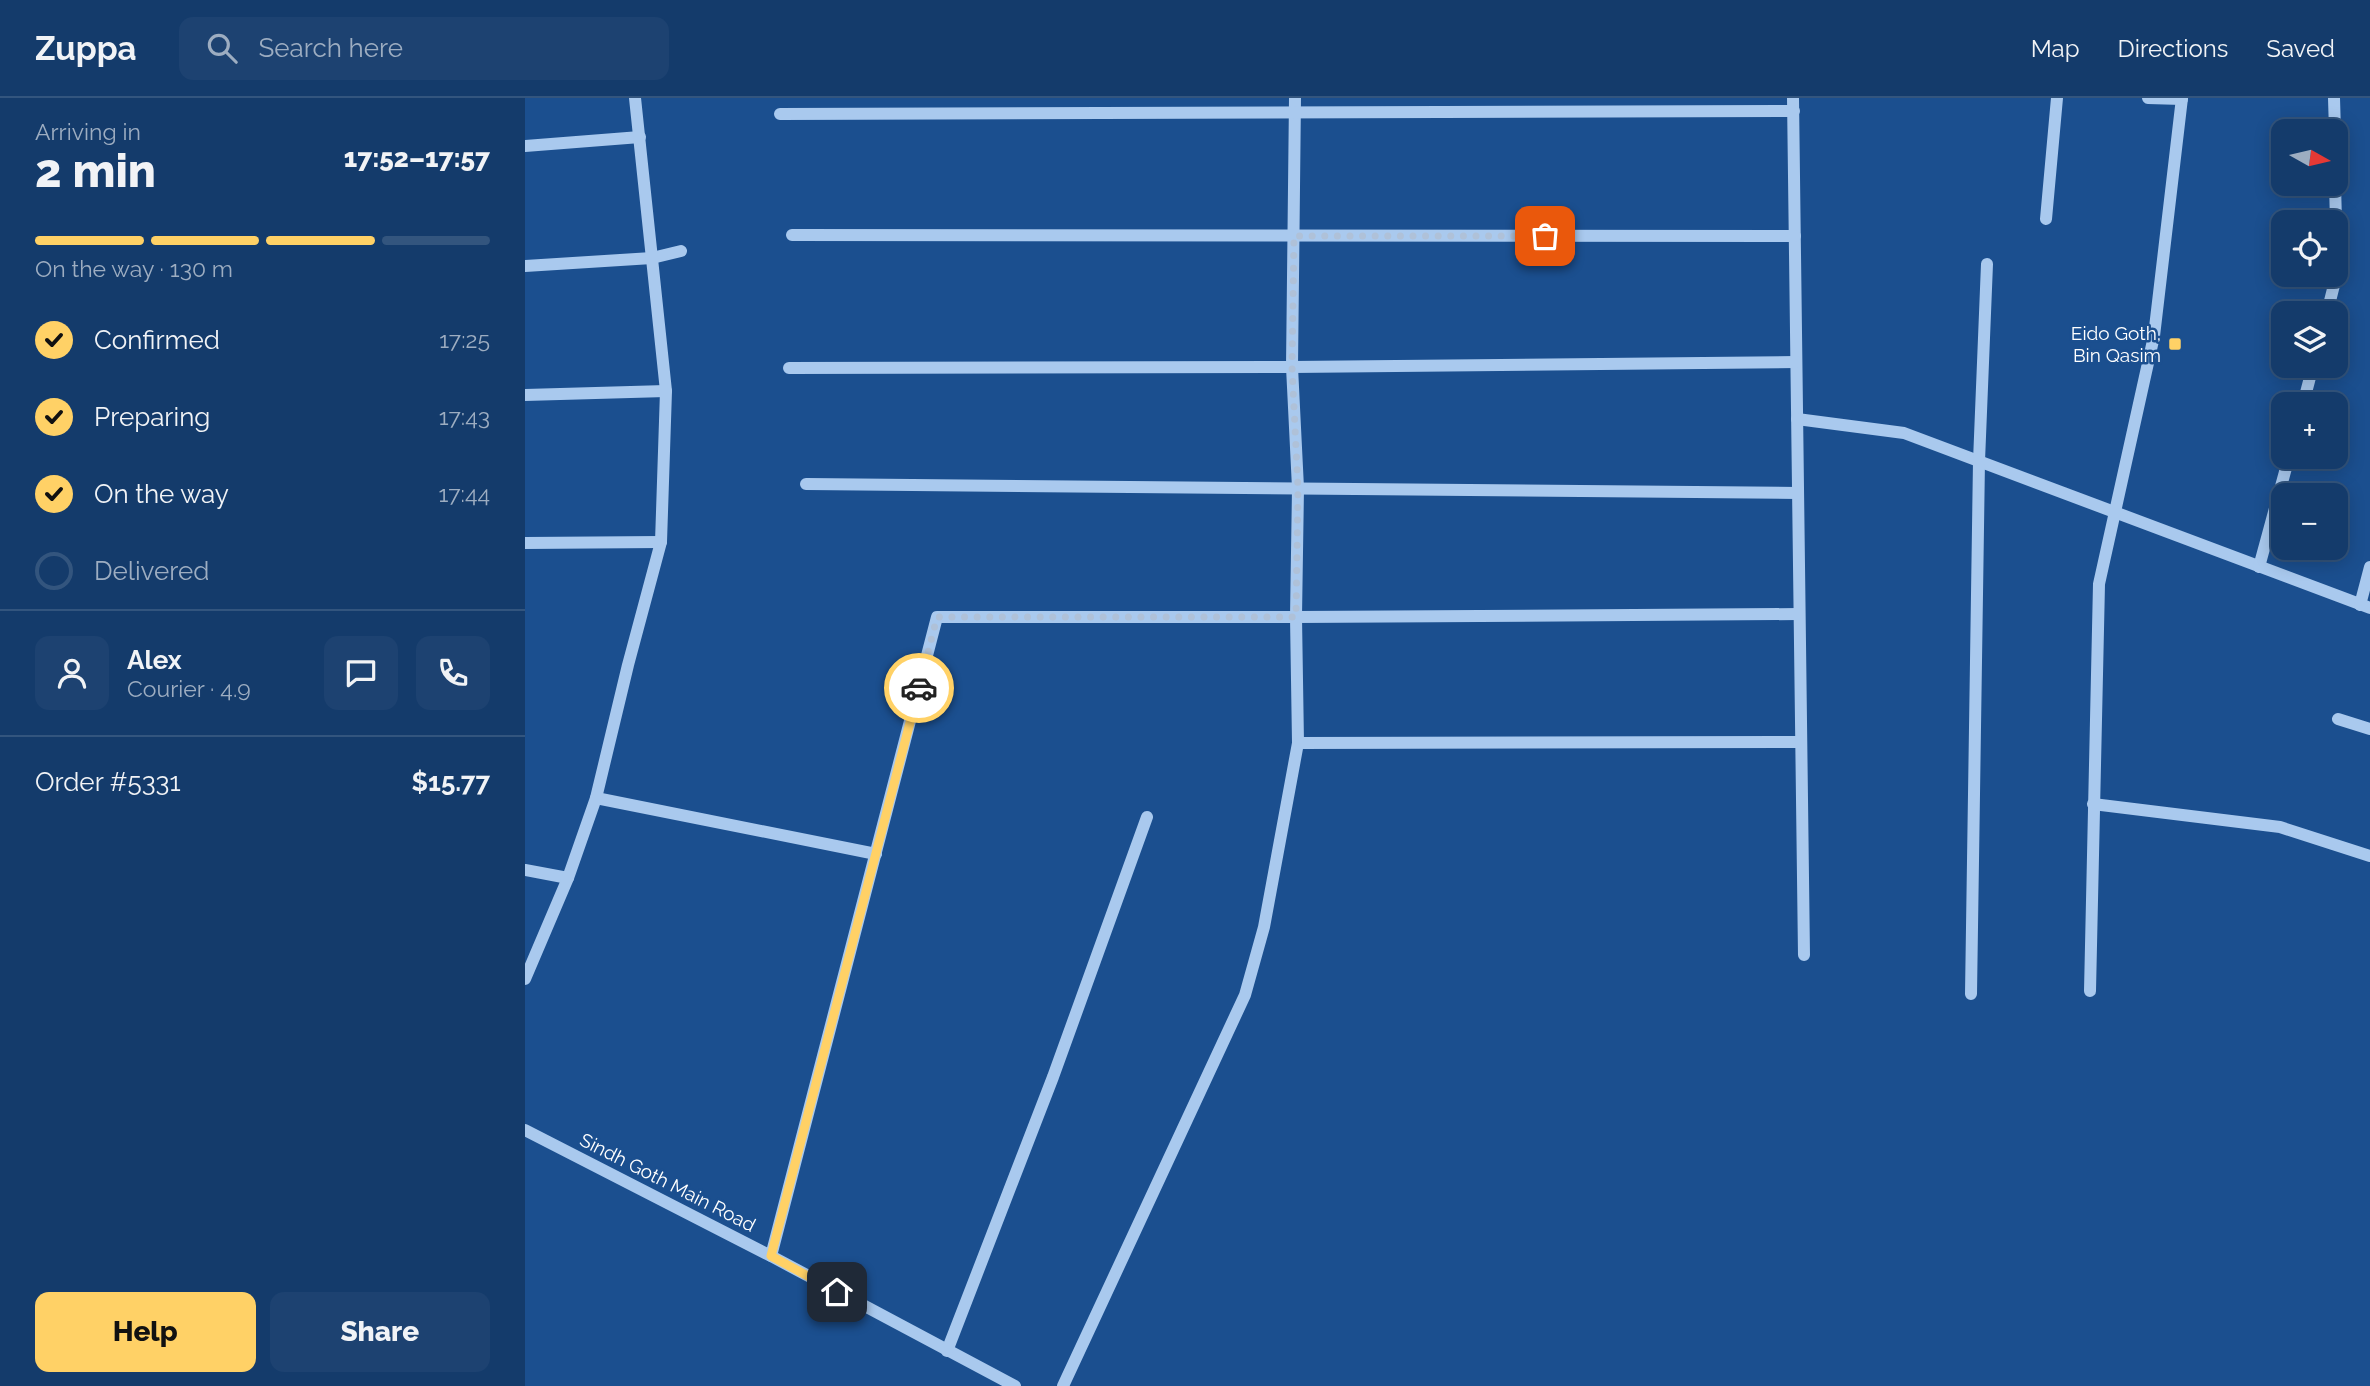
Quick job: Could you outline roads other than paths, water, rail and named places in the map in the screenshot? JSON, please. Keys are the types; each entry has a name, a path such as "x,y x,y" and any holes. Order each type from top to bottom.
{"street":[{"path":"525,979 568,878 596,798 661,542 666,391 635,98"},
{"path":"1063,1386 1245,995 1264,927 1297,743 1298,488 1292,367 1294,98"},
{"path":"2046,219 2057,98"},
{"path":"2090,991 2099,584 2154,336 2182,99 2148,98"},
{"path":"2334,98 2335,119"},
{"path":"780,114 1293,112 1794,105 1804,955"},
{"path":"525,146 640,137"},
{"path":"792,235 1795,236"},
{"path":"525,266 652,258 681,251"},
{"path":"1971,994 1979,461 1987,264"},
{"path":"789,368 1797,362"},
{"path":"525,395 666,391"},
{"path":"1797,419 1904,433 2365,606 2370,567"},
{"path":"2259,567 2285,469"},
{"path":"806,484 1798,493"},
{"path":"525,543 661,542"},
{"path":"771,1256 937,617 1799,614"},
{"path":"2338,719 2370,729"},
{"path":"1297,743 1801,742"},
{"path":"596,798 876,854"},
{"path":"2093,804 2280,827 2370,856"},
{"path":"947,1351 1048,1090 1147,817"},
{"path":"525,870 568,878"},
{"name":"Sindh Goth Main Road","path":"525,1130 771,1256 1015,1386"}],"place":[{"name":"Eido Goth, Bin Qasim","path":"2175,344"}]}
